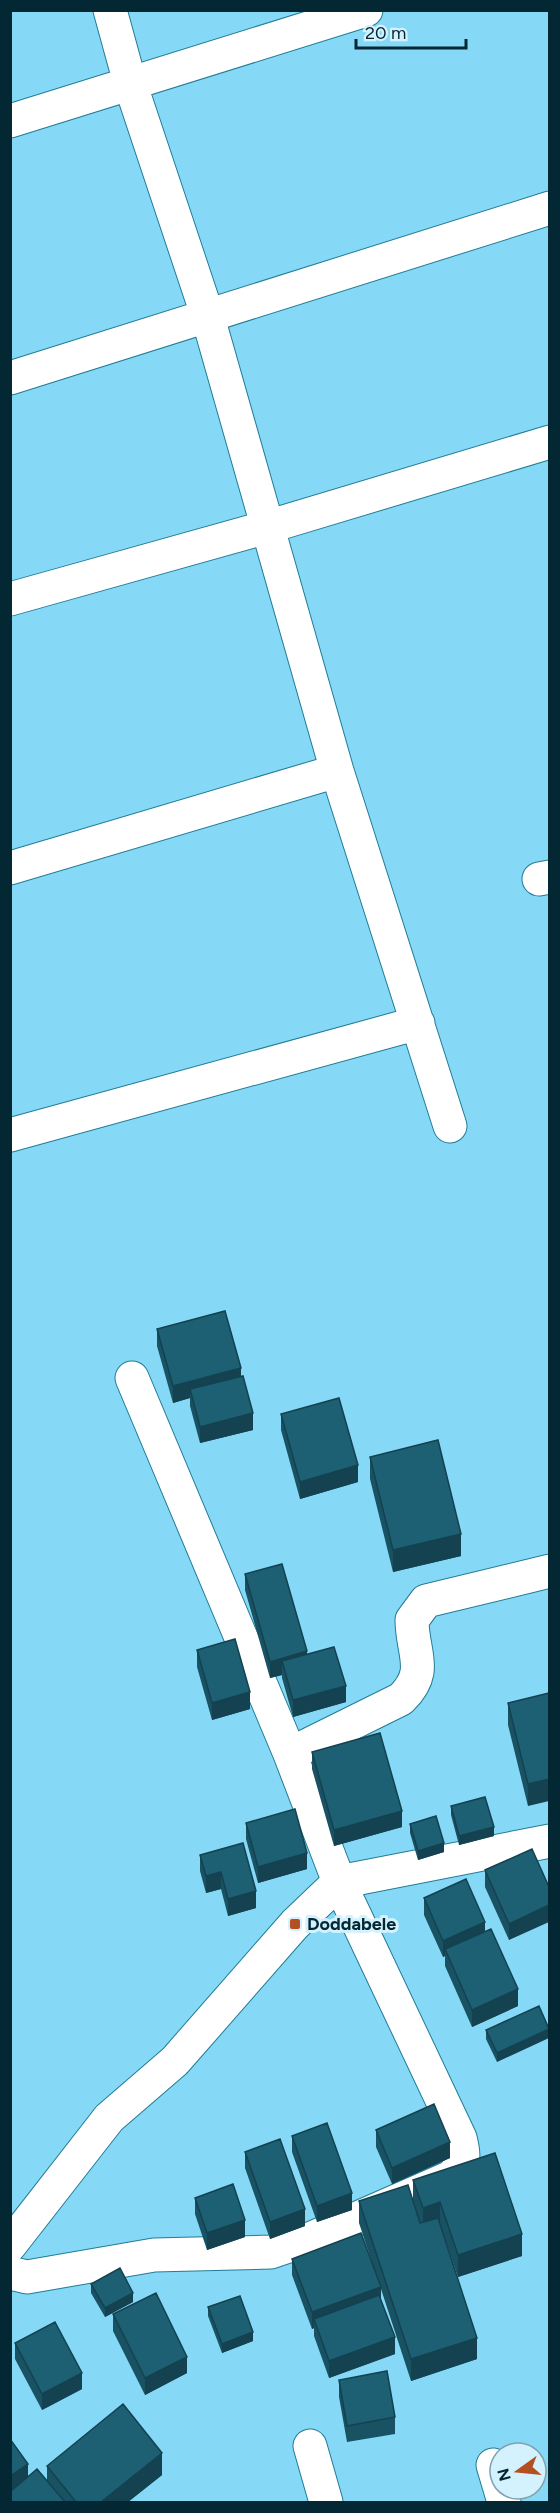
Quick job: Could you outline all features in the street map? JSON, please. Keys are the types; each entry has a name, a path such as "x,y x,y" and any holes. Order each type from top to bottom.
{"street":[{"path":"110,10 130,83 207,314 337,771 450,1126"},
{"path":"10,121 366,10"},
{"path":"10,378 549,208"},
{"path":"10,599 267,527 549,442"},
{"path":"10,868 337,771"},
{"path":"10,1135 418,1023"},
{"path":"10,2273 27,2277 154,2255 271,2252 312,2238 451,2177 464,2164 465,2155 460,2138 339,1882 290,1754 132,1378"},
{"path":"290,1754 401,1699 410,1690 420,1668 412,1620 426,1601 549,1571"},
{"path":"10,2245 109,2118 175,2061 295,1924 339,1882 549,1841"},
{"path":"310,2446 326,2502"}],"building":[{"path":"225,1311 241,1368 173,1386 157,1329"},
{"path":"243,1376 253,1413 200,1427 190,1389"},
{"path":"339,1398 358,1465 300,1482 281,1414"},
{"path":"438,1440 461,1534 393,1550 370,1457"},
{"path":"282,1564 307,1651 270,1662 245,1574"},
{"path":"235,1639 250,1692 212,1703 197,1650"},
{"path":"334,1647 346,1686 293,1700 282,1661"},
{"path":"549,1693 549,1779 528,1784 508,1703"},
{"path":"380,1733 402,1811 334,1830 312,1752"},
{"path":"485,1797 494,1827 459,1836 451,1806"},
{"path":"295,1809 307,1853 258,1867 246,1823"},
{"path":"436,1816 444,1843 418,1851 410,1824"},
{"path":"243,1843 256,1891 228,1899 221,1872 206,1876 200,1855"},
{"path":"532,1849 549,1887 549,1905 509,1924 485,1870"},
{"path":"466,1879 485,1922 443,1941 424,1898"},
{"path":"491,1929 518,1989 472,2010 445,1949"},
{"path":"539,2006 549,2029 497,2053 486,2030"},
{"path":"434,2104 450,2142 392,2168 376,2130"},
{"path":"327,2123 352,2193 317,2206 292,2136"},
{"path":"280,2139 305,2209 270,2222 245,2152"},
{"path":"495,2153 522,2234 458,2255 440,2202 423,2208 413,2180"},
{"path":"233,2184 245,2220 207,2233 195,2198"},
{"path":"408,2185 420,2223 438,2218 477,2338 411,2359 359,2201"},
{"path":"361,2233 381,2287 312,2312 292,2259"},
{"path":"120,2268 133,2293 105,2308 91,2284"},
{"path":"156,2293 187,2357 145,2378 113,2314"},
{"path":"379,2295 395,2337 329,2361 314,2319"},
{"path":"240,2296 253,2332 222,2344 208,2307"},
{"path":"55,2322 82,2373 42,2394 15,2343"},
{"path":"387,2371 395,2417 347,2426 339,2380"},
{"path":"123,2404 162,2453 101,2502 76,2502 47,2466"},
{"path":"10,2439 28,2464 10,2476"},
{"path":"37,2469 65,2502 10,2502 10,2492"}],"place":[{"name":"Doddabele","path":"295,1924"}]}
